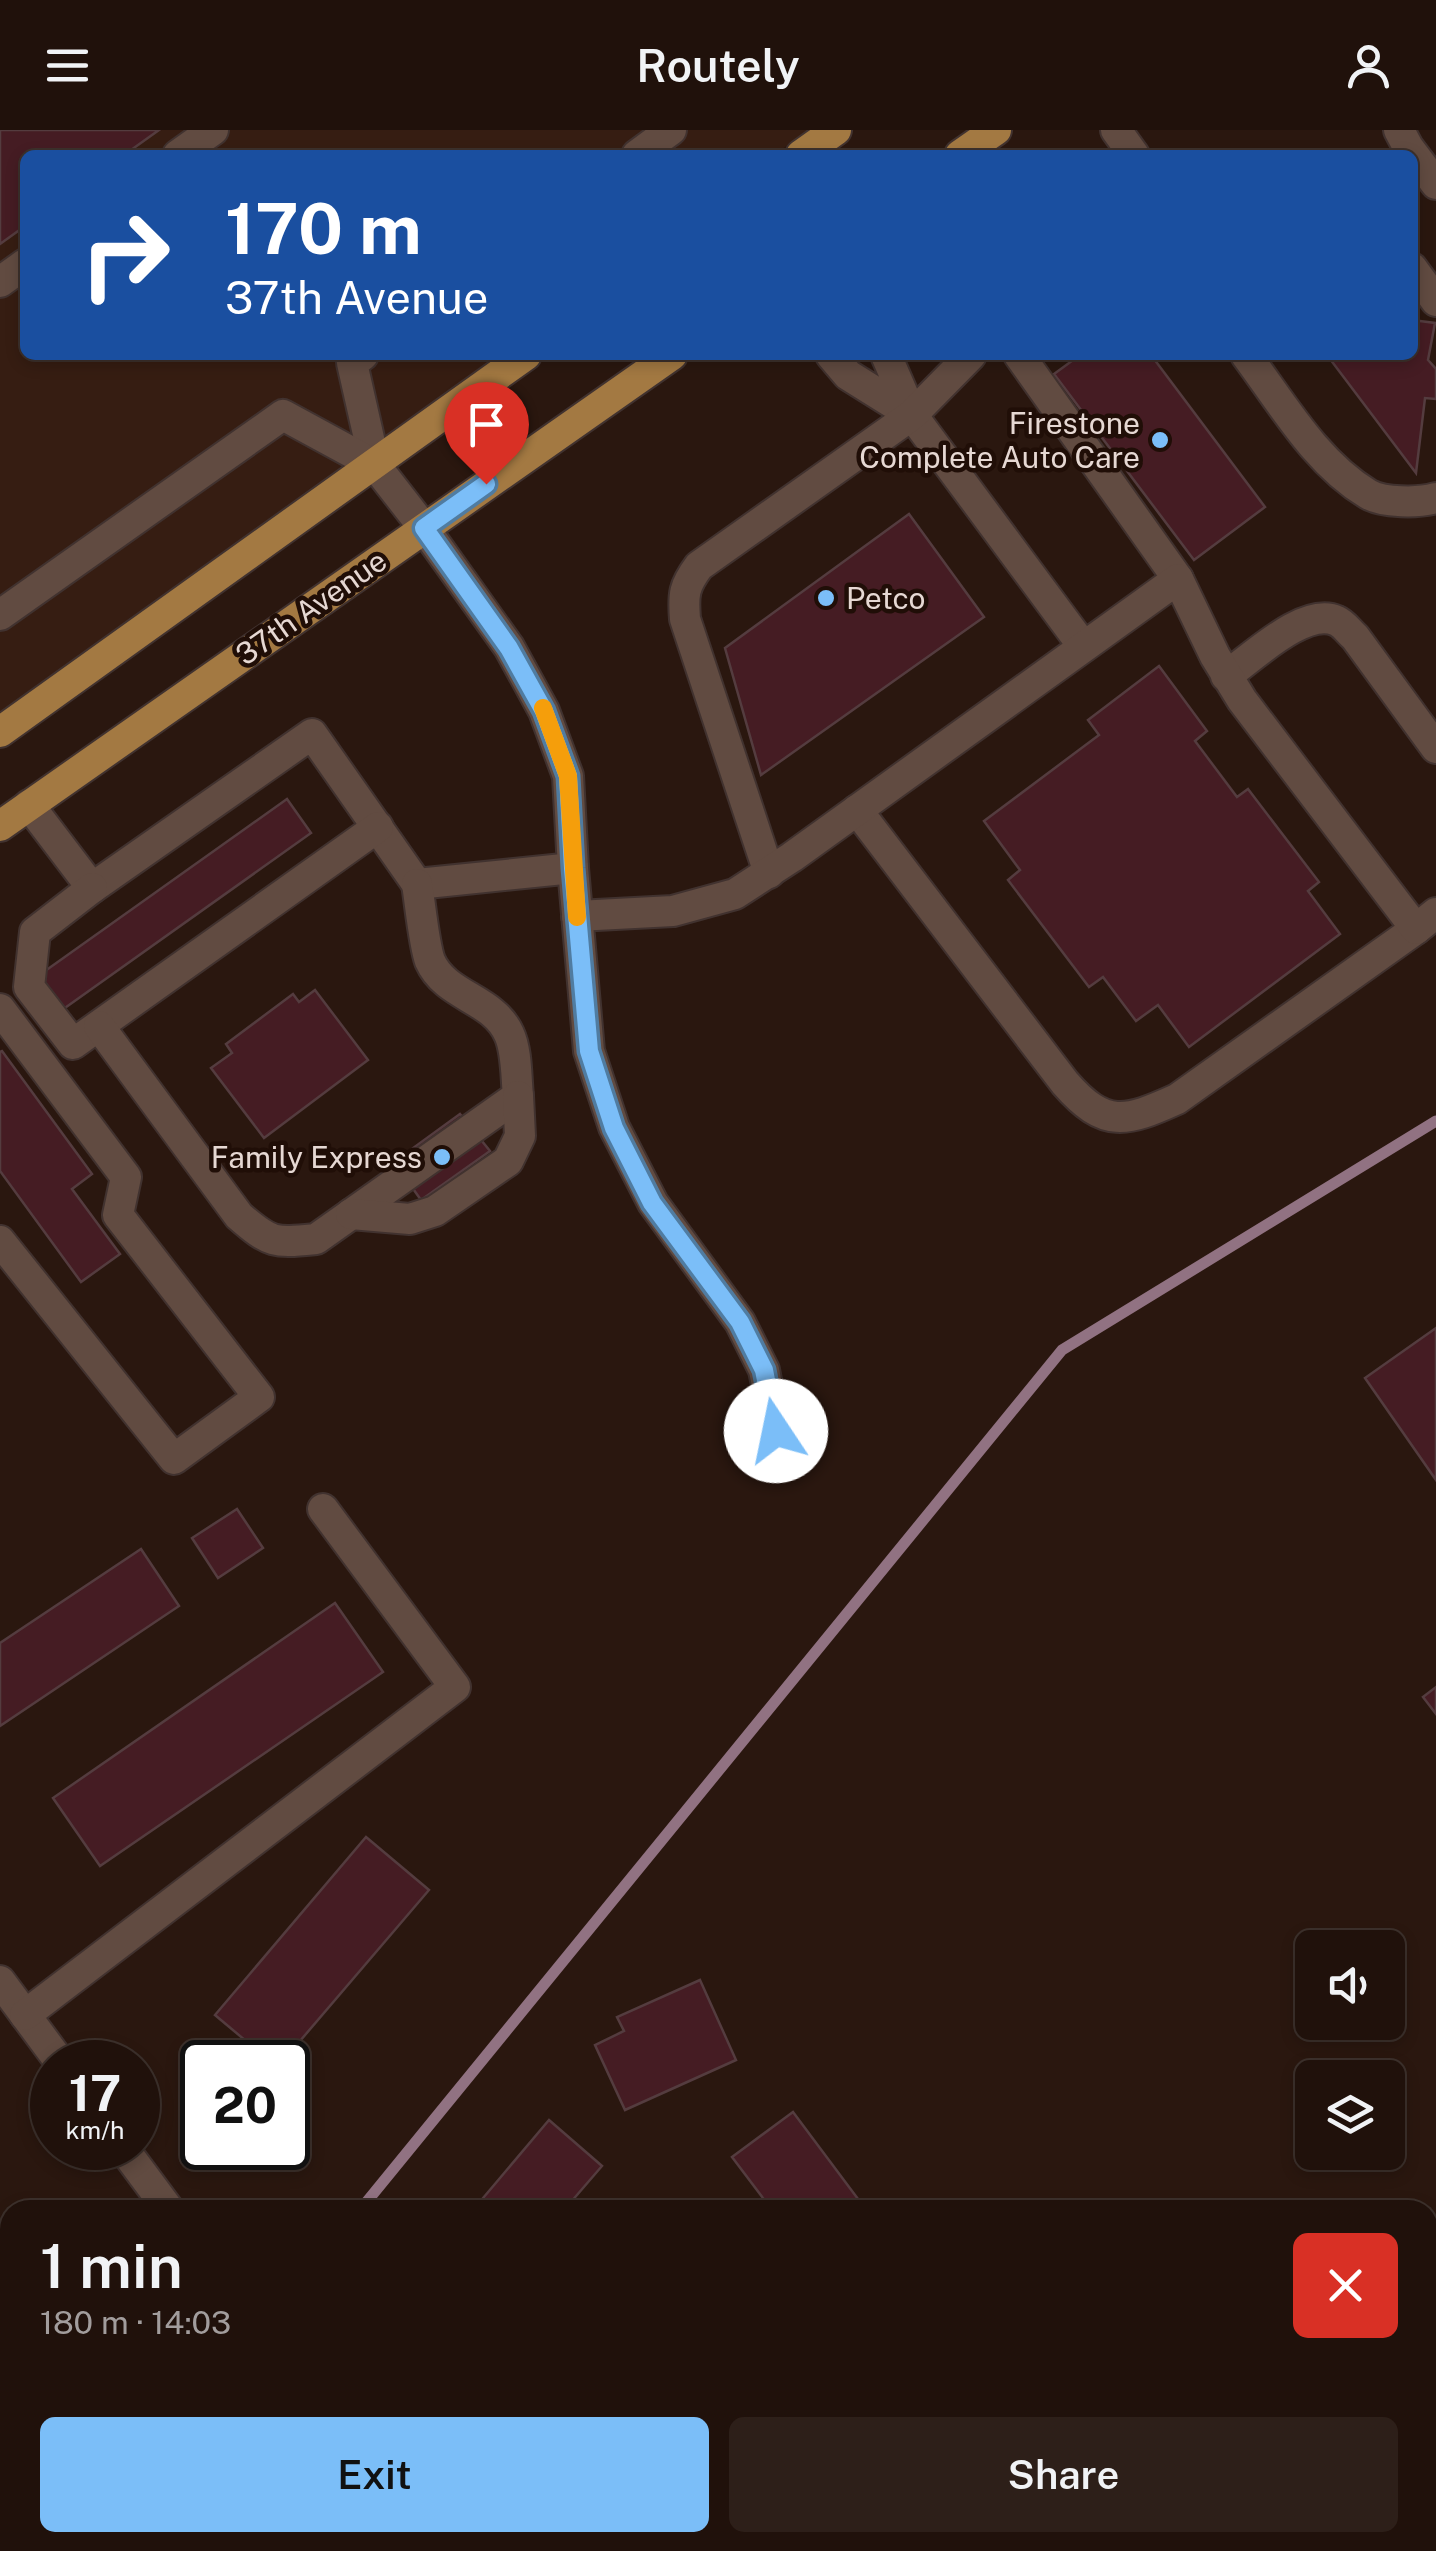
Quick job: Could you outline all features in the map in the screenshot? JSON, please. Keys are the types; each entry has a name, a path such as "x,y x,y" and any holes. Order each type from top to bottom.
{"main road":[{"path":"809,150 836,130"},
{"path":"967,150 996,130"},
{"path":"0,732 519,360"},
{"name":"37th Avenue","path":"0,826 665,360"}],"street":[{"path":"185,150 213,130"},
{"path":"644,150 671,130"},
{"path":"1418,276 1436,300"},
{"path":"358,360 375,465"},
{"path":"835,360 848,375 912,416"},
{"path":"888,360 912,416 1083,646"},
{"path":"769,872 685,619 686,582 699,566 912,416 965,360"},
{"path":"858,810 1065,1083 1090,1109 1104,1116 1122,1118 1144,1113 1176,1099 1426,921 1242,700 1178,579 1023,360"},
{"path":"1250,360 1325,461 1371,496 1420,503 1436,498"},
{"path":"0,615 284,414 375,465 509,648 544,711 568,776 589,1051 614,1128 652,1203 740,1322 764,1370 776,1431"},
{"path":"577,916 673,911 735,894 1178,579"},
{"path":"1226,676 1298,624 1316,617 1340,622 1436,748"},
{"path":"351,1214 410,1219 435,1211 508,1161 520,1136 518,1096 512,1038 500,1018 446,984 430,960 417,884 378,827 312,734 35,932 29,988 72,1044 378,827"},
{"path":"29,805 92,888"},
{"path":"417,884 573,868"},
{"path":"0,1009 126,1177 118,1215 259,1397 174,1458 0,1241"},
{"path":"98,1026 239,1216 260,1234 282,1242 316,1239 518,1096"},
{"path":"25,2015 455,1687 324,1508"},
{"path":"0,1981 44,2040"},
{"path":"139,2170 162,2200"}],"shaded area":[{"path":"0,130 809,130 781,150 20,150 20,360 491,360 0,715"}],"building":[{"path":"0,130 159,130 131,150 20,150 20,230 0,244"},
{"path":"1418,321 1435,323 1428,360 1436,369 1436,399 1425,398 1416,473 1331,360 1418,360"},
{"name":"Firestone Complete Auto Care","path":"1073,360 1155,360 1265,507 1194,560 1054,374"},
{"path":"909,514 984,617 761,775 725,648"},
{"path":"1159,666 1207,731 1195,741 1237,797 1248,789 1319,882 1308,891 1340,934 1189,1047 1158,1005 1136,1021 1103,977 1089,987 1008,880 1020,870 984,821 1099,735 1088,720"},
{"path":"287,799 311,833 62,1010 38,976"},
{"name":"Family Express","path":"315,990 368,1060 264,1138 211,1068 232,1053 226,1044 293,994 299,1002"},
{"path":"2,1051 92,1174 72,1189 120,1254 81,1282 0,1171"},
{"name":"Family Express","path":"460,1114 490,1151 421,1200 394,1162"},
{"path":"1436,1328 1436,1480 1365,1378"},
{"path":"237,1509 263,1548 218,1578 192,1538"},
{"path":"141,1549 179,1606 0,1726 0,1643"},
{"path":"335,1603 383,1672 100,1866 53,1798"},
{"path":"1436,1687 1436,1714 1423,1697"},
{"path":"366,1837 429,1890 301,2040 245,2040 215,2015"},
{"path":"700,1980 736,2060 625,2110 595,2045 624,2031 617,2017"},
{"path":"793,2112 859,2200 764,2200 732,2157"},
{"path":"549,2120 602,2166 573,2200 481,2200"}],"waterway":[{"path":"368,2200 1062,1350 1436,1121"}],"slow traffic":[{"path":"543,708 568,776 577,917"}],"place":[{"name":"Firestone Complete Auto Care","path":"1160,440"},
{"name":"Petco","path":"826,598"},
{"name":"Family Express","path":"442,1157"}],"route":[{"path":"486,484 424,528 509,648 544,711 568,776 589,1051 597,1076 614,1128 652,1203 740,1322 764,1370 776,1431"}]}
